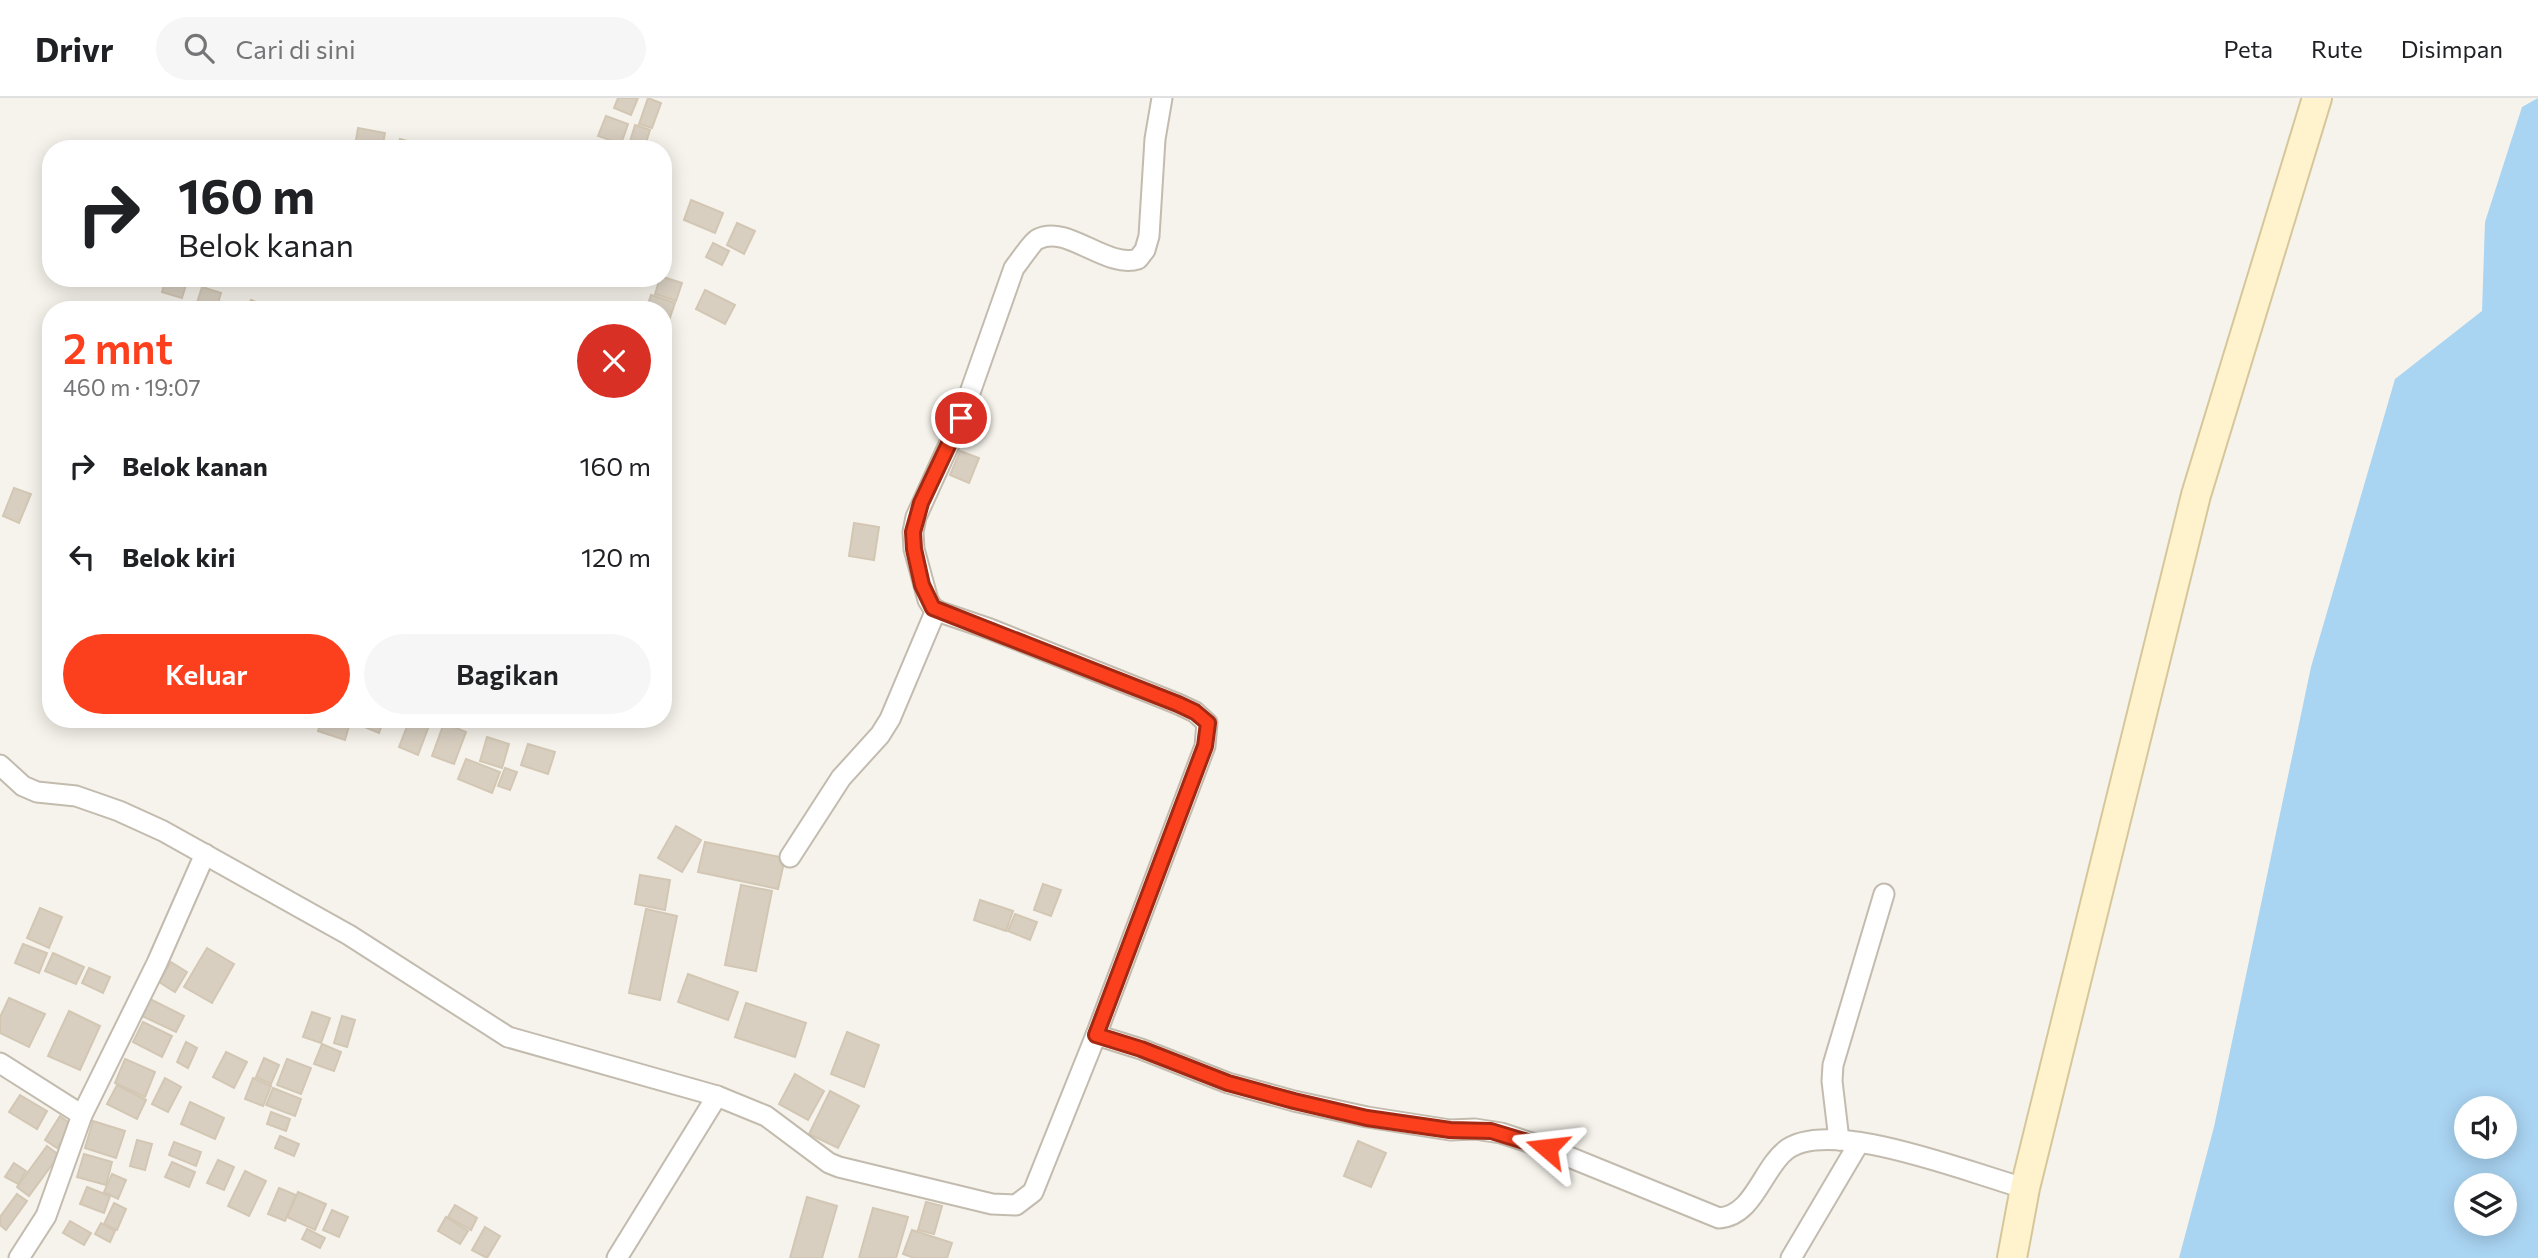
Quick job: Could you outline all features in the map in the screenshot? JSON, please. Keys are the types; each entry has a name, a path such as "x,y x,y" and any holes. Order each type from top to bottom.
{"main road":[{"path":"2012,1258 2025,1188 2196,495 2317,98"}],"street":[{"path":"0,765 23,786 37,792 76,796 119,811 205,855 349,935 508,1037 717,1096 766,1116 838,1167 992,1204 1016,1205 1033,1192 1096,1035 1205,746 1208,723 1195,712 1178,704 936,610 928,600 918,566 913,532 916,517 961,418 1014,268 1028,253 1032,244 1039,238 1056,236 1121,261 1130,261 1142,255 1149,236 1155,139 1163,98"},
{"path":"790,857 841,778 880,735 890,719 936,610"},
{"path":"19,1258 46,1216 82,1115 157,963 205,855"},
{"path":"1791,1258 1849,1141 1832,1081 1833,1065 1884,894"},
{"path":"1096,1035 1141,1049 1228,1083 1294,1101 1367,1118 1450,1130 1501,1133 1547,1148 1719,1217 1726,1217 1747,1204 1768,1170 1791,1146 1819,1139 1849,1141 1921,1157 2025,1188"},
{"path":"0,1063 82,1115"},
{"path":"617,1258 717,1096"}],"water":[{"path":"2538,98 2538,1258 2179,1258 2214,1127 2311,667 2395,379 2482,311 2485,222 2522,107"}],"building":[{"path":"618,98 638,98 631,115 614,108"},
{"path":"648,98 661,103 652,128 639,124"},
{"path":"606,116 628,124 622,140 598,136"},
{"path":"635,125 650,130 647,140 630,140"},
{"path":"358,128 385,133 384,140 356,140"},
{"path":"691,200 723,213 715,233 684,220"},
{"path":"737,223 755,231 744,254 727,245"},
{"path":"713,243 729,251 722,265 706,257"},
{"path":"672,280 682,283 676,301 655,294 657,287 672,287"},
{"path":"163,287 185,287 182,298 162,292"},
{"path":"202,287 221,293 219,301 198,301"},
{"path":"705,290 735,305 725,324 696,309"},
{"path":"651,295 669,301 649,301"},
{"path":"960,451 979,458 969,483 950,475"},
{"path":"14,488 31,494 19,523 3,516"},
{"path":"854,523 879,527 874,560 849,556"},
{"path":"319,728 348,728 345,740 318,731"},
{"path":"367,728 381,728 379,733"},
{"path":"406,728 428,728 418,755 399,747"},
{"path":"442,728 456,728 466,732 454,764 432,756"},
{"path":"487,737 509,744 502,768 480,761"},
{"path":"528,744 555,752 548,774 521,765"},
{"path":"466,759 500,772 492,793 458,779"},
{"path":"505,768 517,772 510,790 498,786"},
{"path":"676,826 701,840 682,872 658,858"},
{"path":"705,842 785,858 778,889 698,872"},
{"path":"640,875 670,880 665,910 635,904"},
{"path":"1043,884 1061,890 1051,916 1034,910"},
{"path":"741,885 772,891 756,971 725,965"},
{"path":"980,900 1013,911 1006,931 974,920"},
{"path":"40,908 62,917 49,948 27,938"},
{"path":"646,909 677,916 660,1000 629,993"},
{"path":"1015,914 1037,922 1030,940 1008,931"},
{"path":"23,944 47,953 39,973 15,963"},
{"path":"207,948 234,964 212,1003 184,987"},
{"path":"53,953 84,967 76,984 45,971"},
{"path":"171,962 187,972 175,992 159,982"},
{"path":"89,968 110,977 103,993 82,983"},
{"path":"688,974 738,992 728,1020 678,1002"},
{"path":"9,998 45,1014 29,1047 0,1033 0,1017"},
{"path":"150,999 184,1016 176,1032 142,1016"},
{"path":"746,1003 806,1023 795,1057 735,1037"},
{"path":"69,1011 100,1026 80,1070 48,1056"},
{"path":"312,1012 330,1018 321,1043 303,1037"},
{"path":"342,1016 355,1020 347,1047 334,1043"},
{"path":"143,1022 172,1036 162,1057 133,1042"},
{"path":"847,1032 879,1045 864,1087 831,1074"},
{"path":"186,1042 197,1048 188,1068 177,1062"},
{"path":"322,1044 341,1052 334,1071 314,1064"},
{"path":"226,1052 247,1062 234,1088 213,1077"},
{"path":"264,1058 279,1065 271,1084 256,1077"},
{"path":"125,1059 155,1072 145,1097 115,1083"},
{"path":"287,1059 311,1068 301,1094 277,1085"},
{"path":"795,1074 824,1091 808,1120 779,1104"},
{"path":"165,1078 181,1087 168,1112 152,1104"},
{"path":"253,1078 271,1086 263,1106 245,1099"},
{"path":"117,1085 146,1100 137,1119 107,1104"},
{"path":"273,1088 301,1099 295,1116 266,1105"},
{"path":"830,1091 859,1106 838,1148 809,1134"},
{"path":"20,1095 47,1111 37,1129 9,1112"},
{"path":"190,1102 224,1118 215,1139 181,1124"},
{"path":"271,1112 290,1119 286,1131 267,1124"},
{"path":"60,1116 72,1125 57,1148 45,1140"},
{"path":"93,1121 125,1131 116,1158 85,1148"},
{"path":"280,1136 299,1144 294,1156 275,1148"},
{"path":"137,1140 152,1144 145,1170 130,1166"},
{"path":"1358,1141 1386,1153 1371,1187 1344,1176"},
{"path":"174,1142 201,1152 196,1166 169,1155"},
{"path":"47,1146 59,1155 29,1196 17,1187"},
{"path":"84,1154 112,1162 106,1185 77,1177"},
{"path":"218,1160 234,1167 224,1190 207,1183"},
{"path":"172,1162 195,1172 189,1187 165,1177"},
{"path":"14,1163 26,1171 18,1184 5,1177"},
{"path":"245,1171 266,1181 249,1216 228,1206"},
{"path":"112,1174 126,1180 118,1199 104,1192"},
{"path":"87,1187 110,1196 104,1213 80,1204"},
{"path":"279,1188 296,1195 285,1221 268,1214"},
{"path":"298,1192 326,1204 315,1230 287,1217"},
{"path":"17,1194 27,1201 6,1230 0,1225 0,1217"},
{"path":"807,1197 837,1206 822,1258 790,1258"},
{"path":"926,1202 942,1206 934,1234 918,1230"},
{"path":"114,1203 126,1209 117,1230 104,1224"},
{"path":"455,1205 477,1218 471,1230 448,1217"},
{"path":"873,1208 908,1217 896,1258 859,1258"},
{"path":"332,1210 348,1217 339,1237 323,1230"},
{"path":"446,1217 468,1231 460,1244 438,1231"},
{"path":"70,1221 91,1233 84,1245 63,1233"},
{"path":"101,1223 115,1231 110,1242 95,1234"},
{"path":"485,1227 500,1236 487,1258 472,1250"},
{"path":"307,1229 325,1238 320,1248 302,1239"},
{"path":"912,1230 952,1243 947,1258 914,1258 903,1254"}],"route":[{"path":"961,418 921,503 913,532 922,585 933,608 1178,704 1195,712 1208,723 1205,746 1096,1035 1141,1049 1228,1083 1294,1101 1367,1118 1450,1130 1491,1131 1547,1148"}]}
